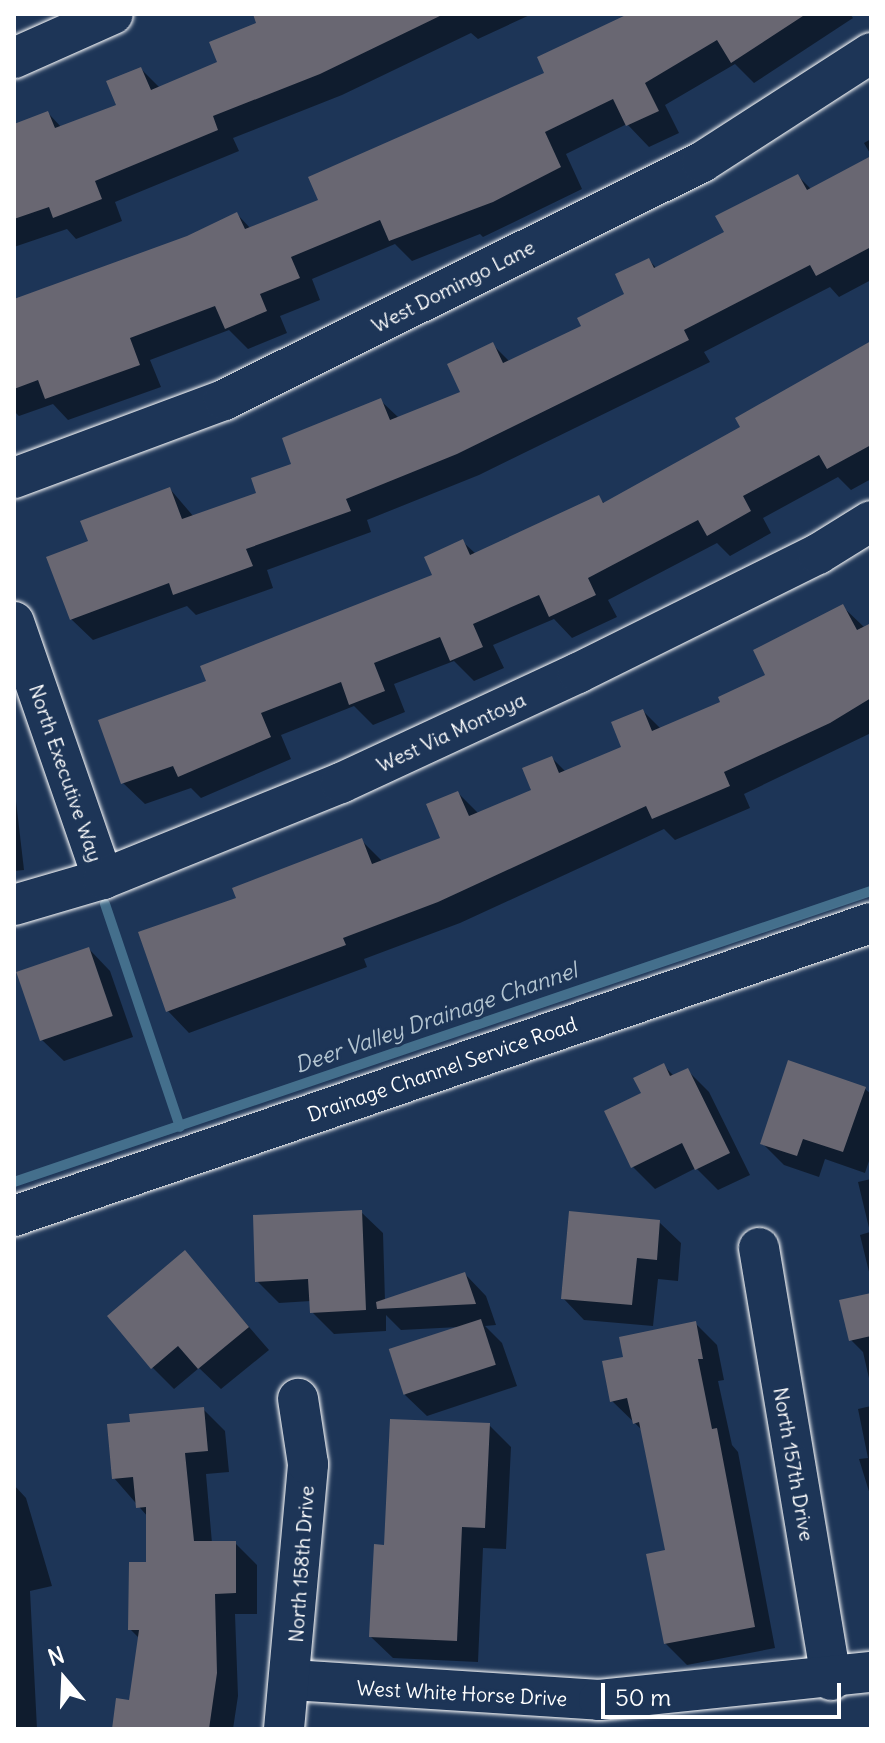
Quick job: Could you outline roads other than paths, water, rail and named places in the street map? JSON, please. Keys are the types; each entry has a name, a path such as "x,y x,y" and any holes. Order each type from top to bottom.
{"street":[{"path":"14,58 113,14"},
{"name":"West Domingo Lane","path":"14,478 224,400 702,162 871,53"},
{"name":"West Via Montoya","path":"14,905 103,879 369,770 747,589 871,521"},
{"name":"North Executive Way","path":"14,622 103,879"},
{"name":"Drainage Channel Service Road","path":"14,1216 871,923"},
{"name":"North 157th Drive","path":"759,1248 831,1680"},
{"name":"North 158th Drive","path":"284,1729 292,1680 308,1464 298,1399"},
{"name":"West White Horse Drive","path":"292,1680 599,1700 831,1680 871,1672"}],"waterway":[{"name":"Deer Valley Drainage Channel","path":"14,1182 871,891"},
{"path":"105,904 180,1127"}]}
